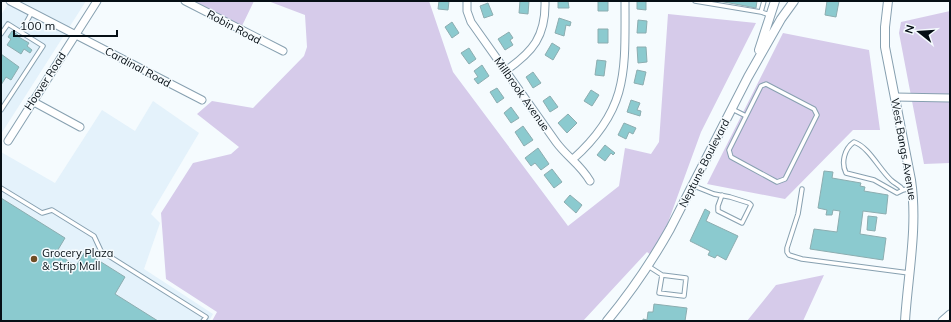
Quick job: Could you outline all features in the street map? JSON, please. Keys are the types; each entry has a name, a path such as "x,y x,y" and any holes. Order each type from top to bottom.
{"street":[{"name":"Cardinal Road","path":"10,1 202,100"},
{"name":"Hoover Road","path":"8,141 32,101 97,1"},
{"name":"Robin Road","path":"185,1 283,51"},
{"name":"Millbrook Avenue","path":"467,1 467,11 471,22 556,142 562,150 573,159 590,181"},
{"path":"505,71 526,55 536,42 545,20 546,1"},
{"path":"573,159 599,132 610,113 618,94 624,71 625,56 624,1"},
{"path":"754,66 775,1"},
{"name":"Neptune Boulevard","path":"607,321 628,295 648,266 670,229 754,66 781,19 794,1"},
{"name":"West Bangs Avenue","path":"888,1 885,27 885,47 912,188 914,219 904,321"},
{"path":"894,97 950,98"},
{"path":"32,101 80,127"},
{"path":"942,321 950,314"}],"lane":[{"path":"695,1 771,15"},
{"path":"761,12 764,1"},
{"path":"21,32 32,12"},
{"path":"1,34 8,24 43,46 1,110"},
{"path":"766,84 814,109 817,115 784,179 777,182 731,157 729,150 746,116 761,86 766,84"},
{"path":"732,109 746,116"},
{"path":"903,190 900,186 892,182 861,145 854,142 848,146 844,156 843,168 846,174 874,180 897,193 912,188"},
{"path":"692,185 714,194 722,195 742,200 751,205 742,223 718,211 718,206 722,195"},
{"path":"1,188 42,213 52,210 94,236 101,251 206,318 204,321"},
{"path":"802,189 798,214 787,248 789,255 802,259 909,273"},
{"path":"648,266 662,275 686,278 684,296 659,293 662,275"}],"shaded area":[{"path":"10,1 86,1 1,134 1,15"},
{"path":"181,1 254,1 240,30"},
{"path":"268,1 429,1 453,72 568,226 619,186 625,148 651,154 659,142 668,14 756,23 701,132 655,258 647,252 583,321 212,321 217,312 166,279 161,213 193,163 231,154 239,147 197,114 212,101 253,108 304,56 307,47 305,15"},
{"path":"950,11 950,163 924,164 899,33 901,22"},
{"path":"783,33 869,50 880,130 853,130 785,199 707,184"},
{"path":"153,101 199,133 151,214 160,223 144,269 213,314 209,321 1,321 1,152 55,183 102,110 135,131"},
{"path":"824,275 803,321 747,321 776,285"}],"building":[{"path":"439,1 449,1 448,10 438,9"},
{"path":"520,1 529,1 528,14 519,13"},
{"path":"558,1 568,1 569,8 558,8"},
{"path":"598,1 608,1 608,11 598,11"},
{"path":"637,1 646,1 646,10 637,9"},
{"path":"719,1 757,1 756,8"},
{"path":"827,1 839,1 836,17 825,15"},
{"path":"488,3 493,15 484,18 480,6"},
{"path":"559,18 571,22 570,26 566,25 564,36 555,33"},
{"path":"638,20 647,21 646,33 637,33"},
{"path":"452,22 459,33 452,38 445,27"},
{"path":"598,29 608,29 608,43 598,43"},
{"path":"12,31 18,35 17,36 29,43 27,46 32,50 30,53 24,49 21,54 7,45 11,39 8,37"},
{"path":"509,32 513,38 510,40 513,45 505,50 498,39"},
{"path":"552,43 560,48 553,60 545,55"},
{"path":"637,47 646,47 647,62 638,63"},
{"path":"469,48 476,59 469,64 461,53"},
{"path":"1,54 19,67 11,80 6,77 1,85"},
{"path":"597,60 606,61 604,76 595,75"},
{"path":"482,65 489,76 478,84 474,79 478,77 474,71"},
{"path":"637,70 646,72 643,85 634,83"},
{"path":"533,72 541,83 533,88 526,77"},
{"path":"497,88 504,98 497,103 490,92"},
{"path":"591,90 599,95 592,106 584,101"},
{"path":"550,96 558,107 550,112 543,101"},
{"path":"631,100 640,103 637,110 641,111 640,116 627,112"},
{"path":"511,107 519,118 511,123 504,113"},
{"path":"568,114 577,123 567,133 558,123"},
{"path":"624,123 636,128 633,134 629,132 626,139 618,135"},
{"path":"523,126 533,140 524,146 515,132"},
{"path":"605,145 615,153 613,155 611,153 605,161 597,155"},
{"path":"538,148 549,164 541,170 535,163 531,166 525,158"},
{"path":"552,169 562,182 554,188 544,175"},
{"path":"824,171 833,172 832,178 861,183 860,186 865,187 864,191 888,195 886,214 863,211 860,234 886,238 883,260 810,249 814,229 837,232 840,211 833,210 832,215 826,215 827,210 818,208"},
{"path":"570,195 582,205 576,213 564,202"},
{"name":"Grocery Plaza & Strip Mall","path":"1,198 65,238 56,253 76,266 85,252 125,277 115,294 158,321 1,321"},
{"path":"705,209 710,212 706,221 738,236 726,260 717,255 715,258 708,255 710,251 690,241"},
{"path":"868,216 877,217 875,231 867,230"},
{"path":"654,304 687,308 685,321 643,321 643,319 647,320 648,312 653,312"}],"place":[{"name":"Grocery Plaza & Strip Mall","path":"34,259"}]}
